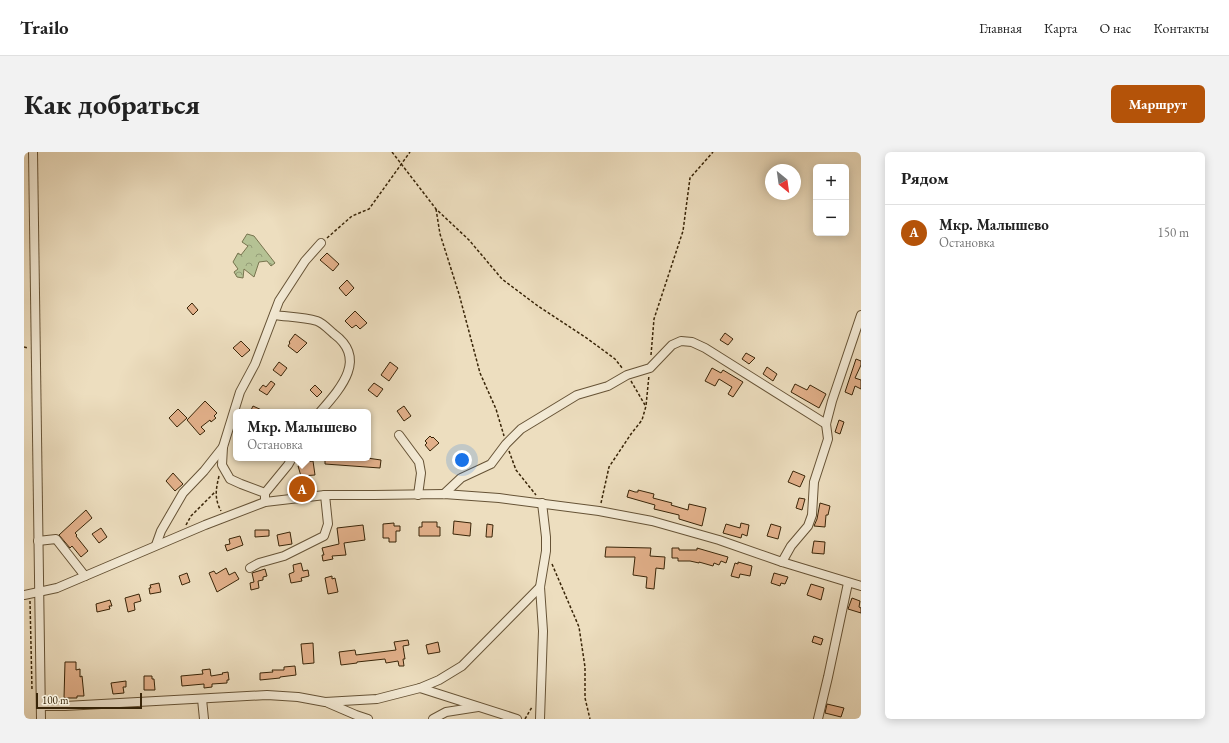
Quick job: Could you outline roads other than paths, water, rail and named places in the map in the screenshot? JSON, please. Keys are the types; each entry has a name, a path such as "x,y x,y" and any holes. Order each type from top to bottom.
{"street":[{"path":"33,152 38,541 31,593 41,719"},
{"path":"235,409 240,392 256,364 279,301 305,261 321,243"},
{"path":"274,315 318,322 342,339 351,357 349,369 340,388 322,409"},
{"path":"782,562 792,546 808,526 812,515 814,482 828,439 826,424 832,400 861,315"},
{"path":"444,494 461,478 491,464 506,444 521,429 577,395 608,386 627,375 650,368 672,345 681,341 692,342 705,348 826,424"},
{"path":"233,415 223,447 222,465 230,479 265,492"},
{"path":"399,435 419,462 421,473 418,494"},
{"path":"156,546 161,531 183,493 204,471 223,447"},
{"path":"265,502 265,492 290,461"},
{"path":"31,593 57,588 265,502 325,496 418,494 444,494 499,498 599,511 652,521 718,540 782,562 861,586"},
{"path":"250,568 259,563 284,556 324,536 328,524 325,496"},
{"path":"540,719 543,631 540,588 546,551 542,503"},
{"path":"38,541 56,539 85,576"},
{"path":"818,719 848,583"},
{"path":"325,702 377,699 420,688 439,680 462,666 540,588"},
{"path":"420,688 517,719"},
{"path":"41,706 267,696 298,697 325,702 368,719"},
{"path":"202,699 204,719"},
{"path":"433,719 446,712 479,707"}],"place":[{"name":"Мкр. Малышево","path":"302,489"}]}
